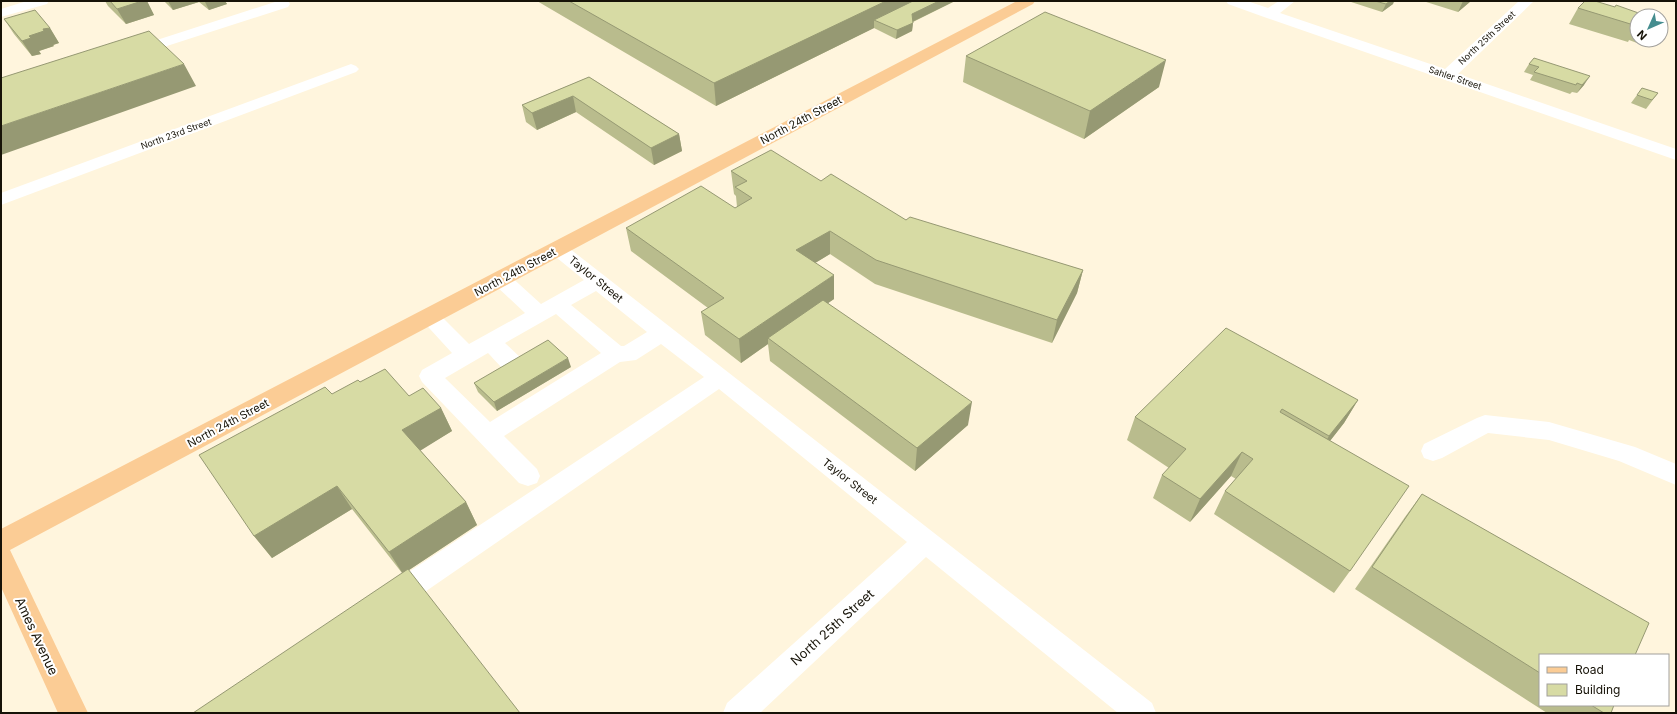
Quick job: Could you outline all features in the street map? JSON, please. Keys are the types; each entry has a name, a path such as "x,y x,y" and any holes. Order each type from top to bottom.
{"main road":[{"name":"North 24th Street","path":"1,542 501,280 558,248 1028,1"},
{"name":"Ames Avenue","path":"1,558 73,713"}],"street":[{"path":"1,13 42,1"},
{"name":"Sahler Street","path":"1233,1 1447,76 1674,150"},
{"path":"1270,14 1288,1"},
{"name":"North 25th Street","path":"1447,76 1527,1"},
{"path":"120,56 283,4"},
{"name":"North 23rd Street","path":"1,199 351,69"},
{"name":"Taylor Street","path":"558,248 662,334 720,377 1141,713"},
{"path":"501,280 549,309 616,354"},
{"path":"528,476 430,376 598,281"},
{"path":"430,317 468,355"},
{"path":"487,435 542,392 616,354 628,354 662,334"},
{"path":"490,342 517,368"},
{"path":"375,610 720,377"},
{"path":"1432,450 1485,424 1549,431 1626,454 1676,475"},
{"name":"North 25th Street","path":"738,713 926,541"}],"building":[{"path":"110,1 142,1 117,9"},
{"path":"569,1 886,1 714,83"},
{"path":"913,1 939,1 912,14 913,23 897,30 874,20"},
{"path":"1375,1 1390,1 1386,4"},
{"path":"1585,1 1595,1 1615,7 1616,5 1629,10 1629,24 1578,8"},
{"path":"35,10 50,28 43,29 44,31 29,36 31,38 22,41 4,19"},
{"path":"1045,12 1166,60 1090,111 966,56"},
{"path":"149,31 184,64 1,126 1,78"},
{"path":"1534,58 1590,76 1582,85 1577,83 1576,85 1534,72 1539,67 1529,64"},
{"path":"589,77 679,134 651,148 573,96 532,113 522,105"},
{"path":"1642,88 1658,93 1652,100 1637,95"},
{"path":"771,150 821,181 831,174 906,220 910,217 1083,270 1057,320 876,260 830,231 796,250 834,275 739,339 701,312 724,298 626,228 701,186 735,208 752,198 735,187 747,181 731,171"},
{"path":"823,300 972,402 917,448 768,338"},
{"path":"1226,328 1358,400 1329,436 1282,409 1280,412 1409,486 1350,571 1225,491 1253,459 1242,452 1200,499 1162,475 1186,449 1135,417"},
{"path":"548,340 568,358 494,402 474,383"},
{"path":"385,369 409,396 423,388 441,408 402,430 466,502 389,552 337,486 254,536 199,455 325,387 332,394 358,380 360,382"},
{"path":"1422,494 1649,623 1635,654 1539,654 1539,672 1372,567"},
{"path":"408,569 520,713 193,713"},
{"path":"1593,706 1614,706 1611,713 1604,713"}]}
